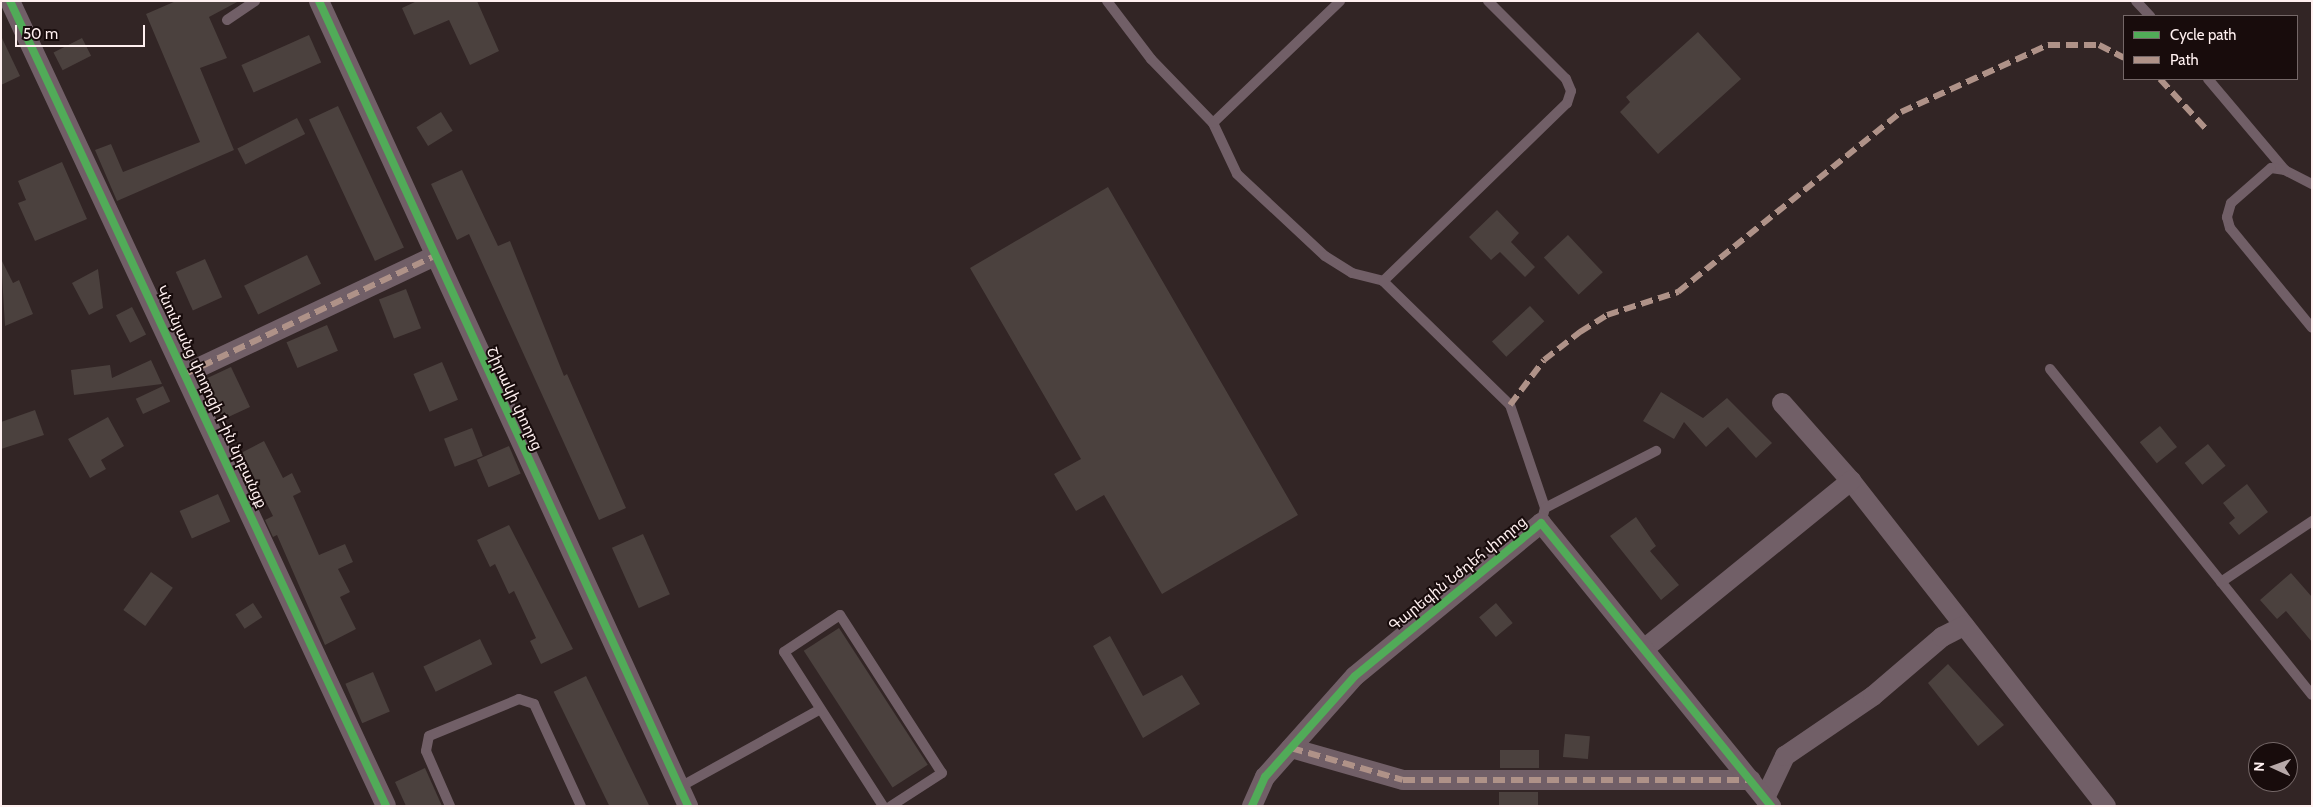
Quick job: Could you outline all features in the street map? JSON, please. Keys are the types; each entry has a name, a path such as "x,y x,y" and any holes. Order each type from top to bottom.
{"street":[{"name":"Կնունյանց փողոցի 1-ին նրբանցք","path":"10,1 386,806"},
{"name":"Շիրակի փողոց","path":"319,1 433,257 688,806"},
{"path":"185,374 433,257"},
{"path":"1782,403 1851,482 2106,806"},
{"path":"1644,649 1851,482"},
{"name":"Գարեգին Նժդեհ փողոց","path":"1252,806 1266,777 1355,676 1542,516 1644,649 1768,802"},
{"path":"1768,802 1785,756 1873,696 1942,637 1964,626"},
{"path":"1291,748 1403,780 1751,780"}],"lane":[{"path":"227,20 255,1"},
{"path":"1107,1 1151,59 1213,122 1245,181 1325,256 1352,273 1383,281 1510,405 1542,516 1656,452"},
{"path":"1213,122 1340,1"},
{"path":"1383,281 1567,103 1571,91 1566,79 1488,1"},
{"path":"2136,1 2149,15"},
{"path":"2209,80 2285,170"},
{"path":"2312,184 2285,170 2271,168 2231,203 2227,218 2230,228 2312,328"},
{"path":"2050,369 2312,695"},
{"path":"2221,582 2312,521"},
{"path":"883,806 784,652 840,615 942,773 891,806"},
{"path":"450,806 426,751 429,736 519,699 534,704 581,806"},
{"path":"680,787 820,710"}],"building":[{"path":"176,1 239,1 209,17 227,58 200,68 234,150 117,201 95,150 111,144 123,172 200,142 146,14"},
{"path":"417,1 477,1 499,51 470,65 449,20 414,35 402,8"},
{"path":"1698,32 1741,79 1658,154 1620,112 1630,102 1626,97"},
{"path":"309,35 321,62 254,93 241,65"},
{"path":"1,36 20,76 1,85"},
{"path":"82,38 91,56 63,70 53,53"},
{"path":"338,106 404,247 375,261 309,120"},
{"path":"441,112 453,131 428,146 416,127"},
{"path":"297,118 305,134 245,164 237,148"},
{"path":"62,162 87,219 35,241 18,203 26,200 18,181"},
{"path":"462,170 498,246 510,241 564,376 567,374 626,508 599,520 469,234 457,240 431,184"},
{"path":"1108,187 1298,515 1162,594 1104,495 1076,511 1054,474 1081,459 970,268"},
{"path":"1497,210 1519,233 1511,242 1535,267 1525,277 1500,252 1491,260 1469,237"},
{"path":"1568,235 1603,272 1579,295 1544,258"},
{"path":"307,255 321,284 258,314 244,286"},
{"path":"1,259 13,283 19,280 33,314 5,326"},
{"path":"205,259 222,297 193,310 176,272"},
{"path":"98,269 103,308 89,315 72,283"},
{"path":"406,289 421,328 394,339 379,299"},
{"path":"1530,306 1544,321 1506,357 1492,341"},
{"path":"132,307 146,335 130,343 116,315"},
{"path":"327,325 338,351 297,368 286,342"},
{"path":"151,360 162,384 74,395 71,370 110,365 112,378"},
{"path":"442,362 458,400 429,412 413,374"},
{"path":"231,367 250,407 224,419 201,381"},
{"path":"163,386 170,401 143,414 136,399"},
{"path":"1661,392 1703,418 1727,398 1772,443 1756,458 1728,427 1706,447 1684,422 1674,439 1643,421"},
{"path":"35,410 44,435 1,449 1,422"},
{"path":"108,417 124,446 101,460 106,469 90,478 68,439"},
{"path":"2160,426 2177,447 2157,463 2140,442"},
{"path":"472,428 483,456 455,467 444,439"},
{"path":"264,441 283,478 292,473 301,492 293,496 319,555 345,544 353,562 338,569 350,592 340,597 356,629 325,645 277,535 273,537 265,520 273,516 241,453"},
{"path":"2208,444 2226,466 2202,485 2185,463"},
{"path":"509,446 521,474 489,487 477,460"},
{"path":"2247,484 2268,512 2239,535 2229,523 2235,518 2223,503"},
{"path":"218,494 230,521 192,538 180,511"},
{"path":"1636,517 1656,546 1650,551 1679,585 1661,600 1610,536"},
{"path":"509,525 573,649 541,664 530,641 536,638 514,591 509,594 495,564 490,567 477,540"},
{"path":"643,534 670,594 639,608 612,548"},
{"path":"151,572 173,588 145,626 123,610"},
{"path":"2291,573 2312,597 2312,642 2286,611 2277,619 2260,600"},
{"path":"253,603 262,617 245,629 235,614"},
{"path":"1496,603 1513,623 1496,637 1479,617"},
{"path":"839,628 928,765 893,788 804,651"},
{"path":"1110,636 1143,696 1182,675 1200,704 1143,738 1093,646"},
{"path":"480,639 492,664 436,692 423,667"},
{"path":"1948,664 2004,725 1978,746 1928,683"},
{"path":"373,672 390,712 362,723 345,684"},
{"path":"586,676 649,806 609,806 554,692"},
{"path":"1565,734 1590,736 1588,759 1563,757"},
{"path":"1500,750 1539,750 1539,768 1500,768"},
{"path":"425,768 442,806 406,806 395,782"},
{"path":"1499,792 1538,792 1538,806 1499,806"}],"marked path":[{"path":"1510,405 1544,360 1580,332 1607,315 1678,292 1901,112 2048,45 2099,45 2123,57"},
{"path":"2161,80 2205,128"},
{"path":"185,374 433,257"},
{"path":"1291,748 1403,780 1751,780"}],"cycle path":[{"path":"10,1 386,806"},
{"path":"319,1 688,806"},
{"path":"1252,806 1265,777 1355,676 1541,523 1771,806"}]}
